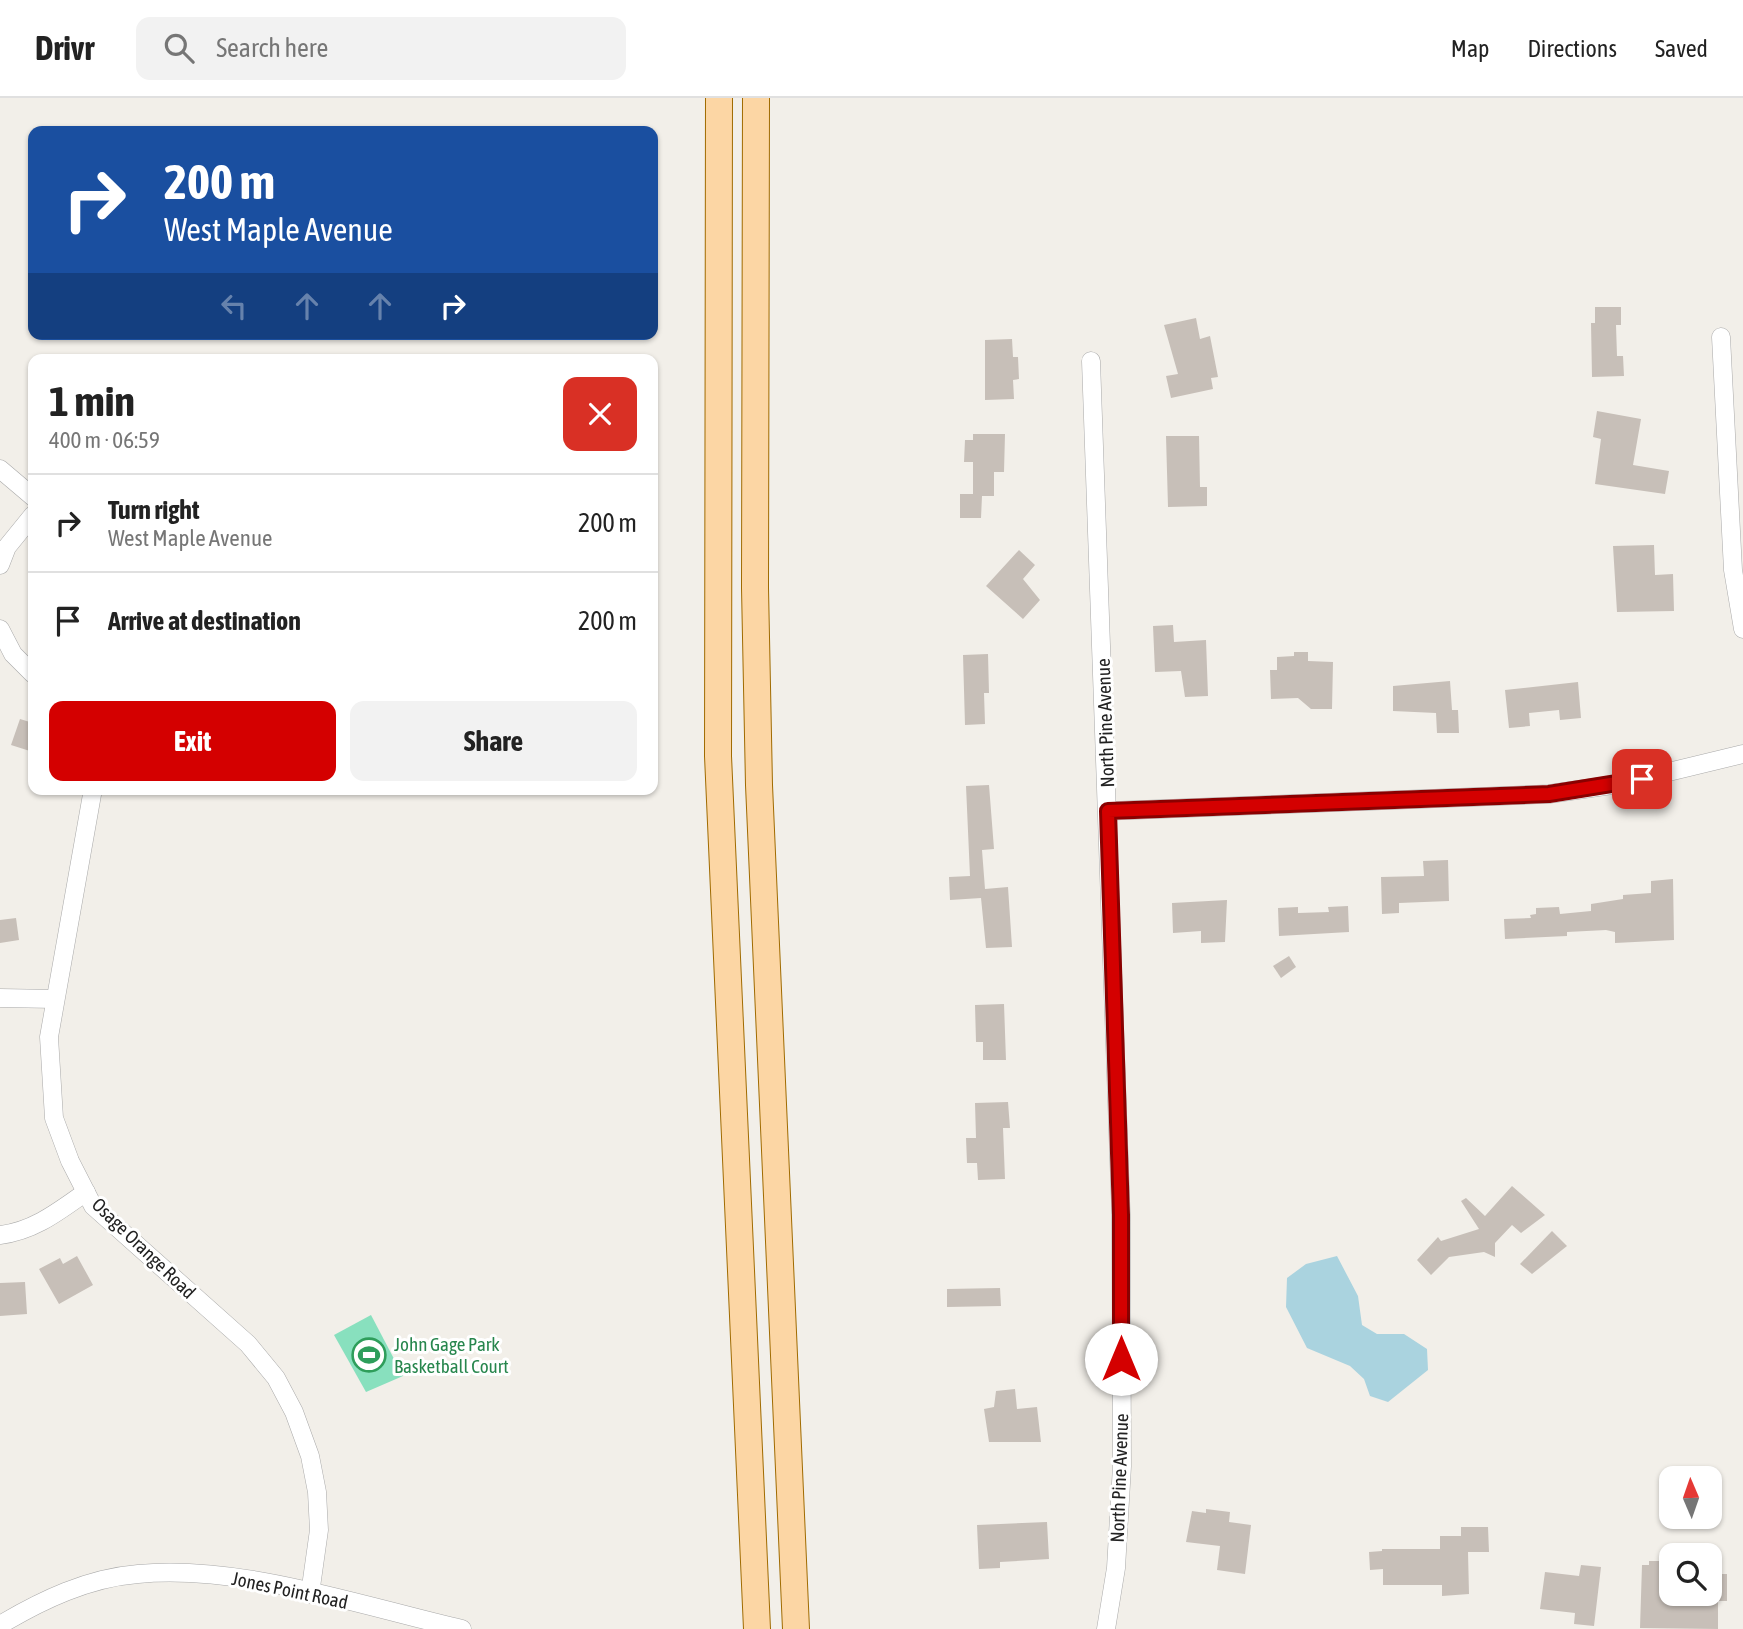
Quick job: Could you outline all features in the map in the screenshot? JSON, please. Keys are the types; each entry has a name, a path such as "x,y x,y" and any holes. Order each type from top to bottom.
{"main road":[{"path":"719,98 718,756 757,1629"},
{"path":"756,98 755,589 759,785 796,1629"}],"street":[{"path":"1721,337 1733,570 1743,629"},
{"name":"North Pine Avenue","path":"1091,361 1121,1215 1122,1466 1116,1568 1106,1629"},
{"path":"0,469 28,493"},
{"path":"0,565 7,547 28,521"},
{"path":"0,629 13,654 28,669"},
{"path":"1108,811 1549,794 1619,784 1743,754"},
{"name":"Osage Orange Road","path":"92,795 50,1037 54,1118 93,1206 248,1344 276,1378 294,1412 310,1456 317,1492 320,1530 310,1594"},
{"path":"0,998 55,999"},
{"path":"0,1235 17,1233 51,1217 86,1192"},
{"name":"Jones Point Road","path":"0,1625 34,1605 77,1587 136,1574 183,1572 245,1578 462,1629"}],"green space":[{"name":"John Gage Park Basketball Court","path":"371,1315 403,1376 366,1392 334,1335"}],"water":[{"path":"1337,1256 1358,1296 1362,1325 1377,1334 1404,1334 1427,1349 1428,1370 1388,1402 1370,1396 1364,1379 1350,1366 1307,1348 1286,1307 1287,1278 1306,1264"}],"building":[{"path":"1595,307 1621,307 1621,325 1616,325 1617,356 1623,356 1624,376 1592,377 1591,323 1595,323"},
{"path":"1196,318 1200,339 1210,336 1218,377 1211,378 1213,389 1171,398 1166,376 1178,374 1164,325"},
{"path":"1012,339 1013,357 1018,357 1019,379 1013,380 1014,399 985,400 985,340"},
{"path":"1597,411 1641,419 1633,465 1669,471 1665,494 1595,484 1601,439 1593,437"},
{"path":"973,434 1005,434 1004,472 994,472 994,496 982,496 981,518 960,518 960,494 973,494 973,462 964,462 965,440 973,440"},
{"path":"1166,436 1199,436 1200,487 1207,487 1207,506 1168,507"},
{"path":"1654,545 1655,575 1673,574 1674,611 1617,612 1613,546"},
{"path":"1019,550 1035,565 1023,579 1040,600 1023,619 986,586"},
{"path":"1173,625 1174,642 1206,640 1208,696 1185,697 1181,671 1155,672 1153,626"},
{"path":"1294,652 1308,652 1308,661 1333,662 1332,709 1311,709 1298,698 1271,699 1270,670 1277,670 1277,657 1294,656"},
{"path":"988,654 989,693 984,693 985,724 965,725 963,655"},
{"path":"1450,681 1452,710 1458,710 1459,733 1437,733 1436,713 1393,711 1393,686"},
{"path":"1578,682 1581,718 1560,720 1559,710 1529,713 1530,726 1509,728 1505,690"},
{"path":"20,719 28,721 28,750 11,745"},
{"path":"989,785 994,849 982,850 985,889 1008,887 1012,947 986,948 981,898 950,900 949,877 970,876 966,786"},
{"path":"1448,860 1449,901 1399,903 1399,913 1382,914 1381,877 1424,876 1423,861"},
{"path":"1673,879 1674,940 1615,943 1615,932 1606,930 1567,932 1567,936 1505,939 1504,919 1531,918 1530,915 1536,914 1536,908 1559,907 1560,914 1591,911 1591,904 1623,899 1623,895 1651,893 1651,881"},
{"path":"1227,900 1225,942 1201,943 1201,931 1173,933 1172,903"},
{"path":"1348,906 1349,932 1279,936 1278,908 1298,907 1298,913 1329,912 1328,907"},
{"path":"16,918 19,940 0,943 0,920"},
{"path":"1289,956 1296,967 1281,978 1273,966"},
{"path":"1004,1004 1006,1060 983,1060 983,1042 976,1042 975,1005"},
{"path":"1008,1102 1010,1128 1003,1128 1005,1179 978,1180 977,1163 967,1163 966,1138 976,1138 975,1103"},
{"path":"1512,1186 1545,1215 1521,1233 1512,1225 1495,1243 1495,1257 1484,1252 1449,1257 1431,1275 1417,1260 1438,1237 1441,1241 1479,1229 1461,1201 1466,1198 1485,1216"},
{"path":"1552,1231 1567,1246 1532,1274 1520,1264"},
{"path":"77,1256 93,1285 59,1304 39,1269 60,1258 63,1264"},
{"path":"25,1282 27,1314 0,1316 0,1283"},
{"path":"1000,1288 1001,1306 947,1307 947,1289"},
{"path":"1015,1389 1017,1409 1037,1407 1041,1442 989,1442 984,1409 994,1407 996,1391"},
{"path":"1206,1509 1230,1512 1229,1522 1251,1525 1245,1574 1217,1570 1220,1546 1186,1542 1192,1511 1206,1513"},
{"path":"1047,1522 1049,1559 1000,1562 1000,1568 979,1569 977,1525"},
{"path":"1461,1527 1488,1527 1489,1552 1468,1552 1469,1594 1442,1596 1442,1585 1383,1585 1383,1569 1370,1570 1369,1552 1382,1549 1440,1549 1440,1536 1461,1536"},
{"path":"1649,1561 1659,1561 1659,1606 1718,1606 1718,1629 1640,1628 1642,1565 1649,1565"},
{"path":"1581,1565 1601,1567 1594,1626 1574,1624 1575,1613 1540,1609 1545,1572 1579,1576"},
{"path":"1722,1574 1727,1574 1727,1601 1722,1601"}],"place":[{"name":"John Gage Park Basketball Court","path":"369,1355"}],"route":[{"path":"1121,1359 1121,1215 1108,811 1549,794 1642,779"}]}
